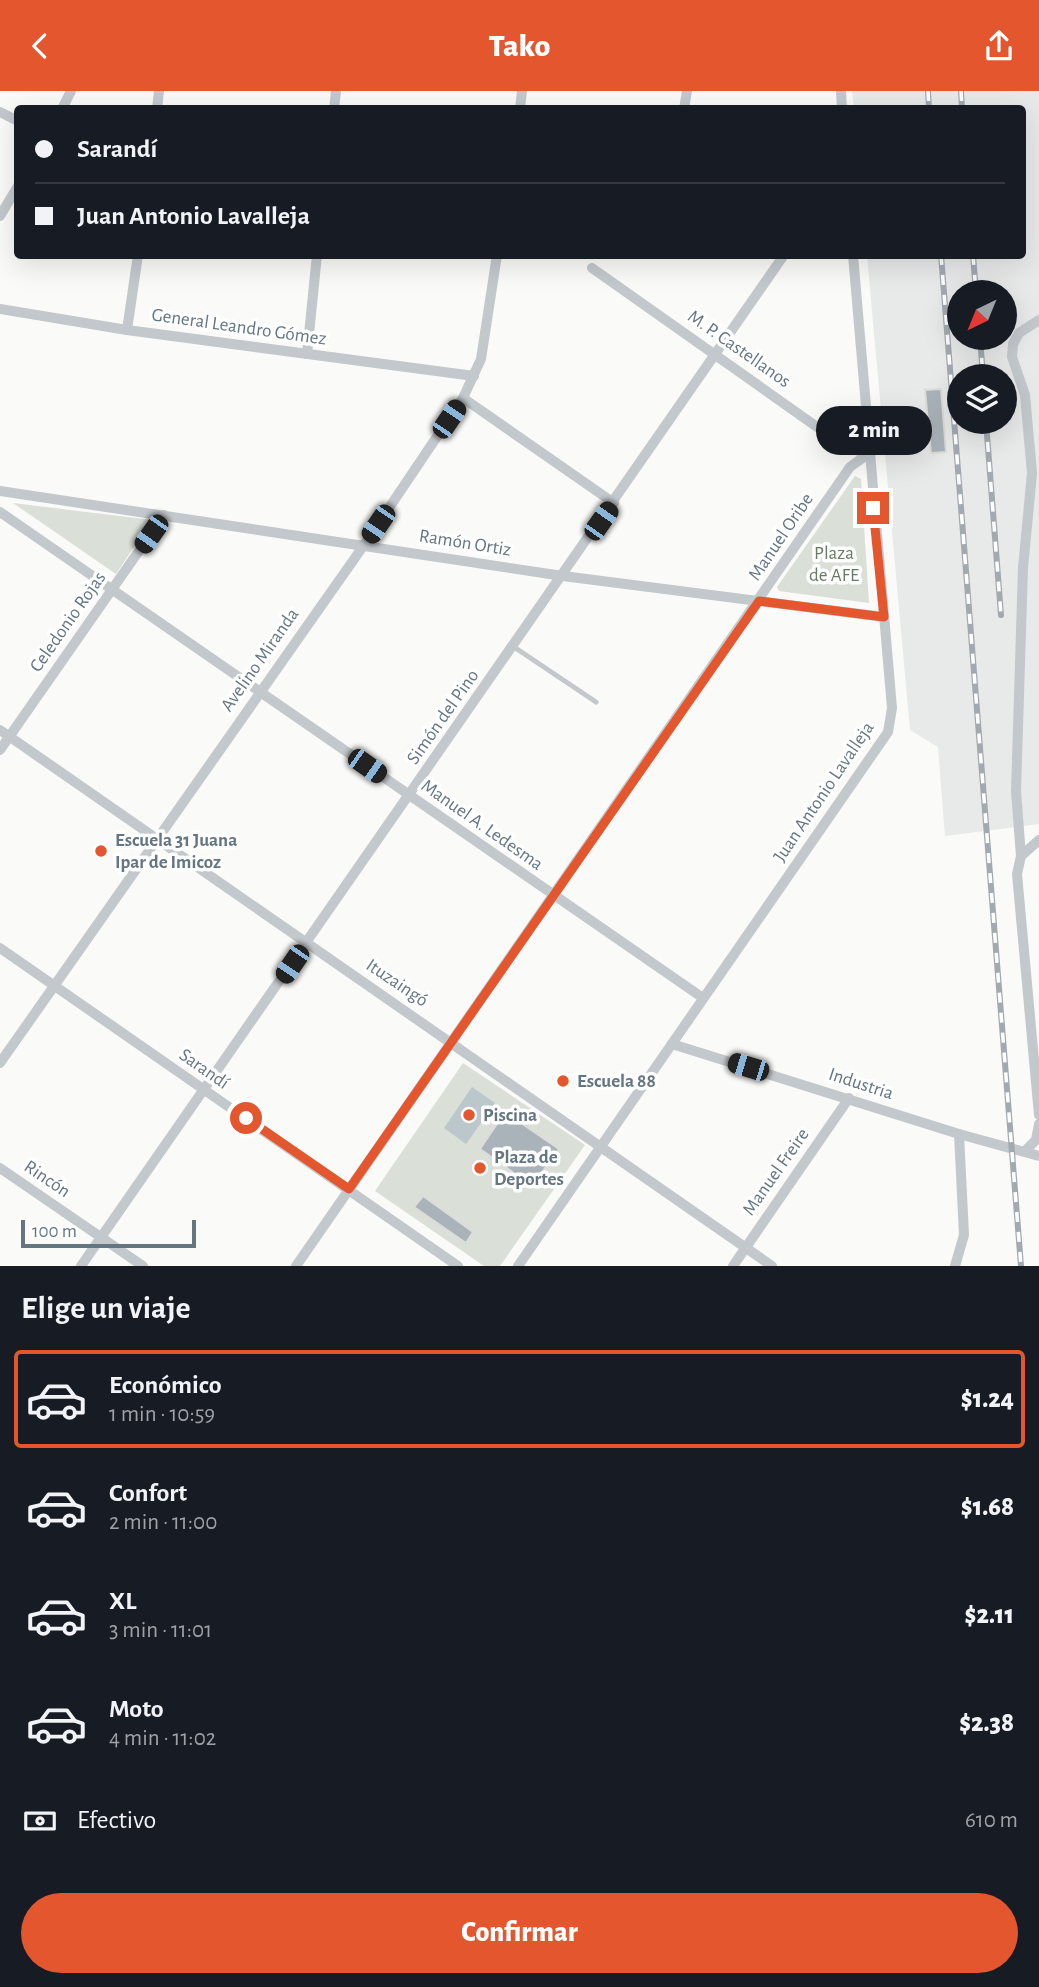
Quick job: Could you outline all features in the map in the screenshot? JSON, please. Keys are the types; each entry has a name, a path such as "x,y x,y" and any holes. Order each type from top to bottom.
{"street":[{"path":"0,216 14,193"},
{"path":"127,330 137,259"},
{"path":"307,355 317,259"},
{"name":"Avelino Miranda","path":"0,1063 463,398 481,359 496,259"},
{"name":"Simón del Pino","path":"81,1266 781,259"},
{"name":"Juan Antonio Lavalleja","path":"517,1266 888,732 892,708 868,454 853,259"},
{"name":"M. P. Castellanos","path":"592,268 844,446 868,454"},
{"name":"General Leandro Gómez","path":"0,309 127,330 474,376"},
{"path":"1039,320 1019,333 1013,344 1012,357 1025,395 1032,473 1023,568 1016,777 1021,856 1017,874 1036,1039 1039,1115"},
{"path":"463,398 614,503"},
{"name":"Manuel Oribe","path":"296,1266 850,467 868,454"},
{"name":"Ramón Ortiz","path":"0,491 563,576 884,617"},
{"name":"Manuel A. Ledesma","path":"0,512 703,998"},
{"name":"Celedonio Rojas","path":"0,750 164,515"},
{"name":"Ituzaingó","path":"0,730 772,1266"},
{"path":"1021,856 1039,840"},
{"name":"Sarandí","path":"0,948 458,1266"},
{"name":"Industria","path":"672,1044 1039,1156"},
{"name":"Manuel Freire","path":"733,1266 849,1098"},
{"path":"1025,1151 1036,1140 1039,1124"},
{"path":"955,1266 964,1235 960,1134"},
{"name":"Rincón","path":"0,1168 143,1266"}],"lane":[{"path":"514,647 596,702"}],"shaded area":[{"path":"852,91 1039,91 1039,824 945,836 938,747 910,730 867,259 1026,259 1026,105 854,105"},
{"name":"Piscina","path":"472,1087 495,1103 466,1144 444,1128"}],"green space":[{"name":"Plaza de AFE","path":"855,476 861,479 869,603 779,591 777,587"},
{"path":"13,503 152,520 116,574"},
{"name":"Plaza de Deportes","path":"463,1063 585,1145 500,1266 484,1266 375,1191"}],"building":[{"path":"941,389 946,452 931,453 925,390"},
{"path":"505,1112 559,1149 532,1186 480,1149"},
{"path":"423,1196 473,1232 466,1243 414,1207"}],"railway":[{"path":"928,91 929,105"},
{"path":"961,91 962,105"},
{"path":"941,259 1021,1266"},
{"path":"973,259 975,280"},
{"path":"981,350 982,364"},
{"path":"987,434 1001,615"}],"place":[{"name":"Escuela 31 Juana Ipar de Imicoz","path":"101,851"},
{"name":"Escuela 88","path":"563,1081"},
{"name":"Piscina","path":"469,1115"},
{"name":"Plaza de Deportes","path":"480,1168"}],"route":[{"path":"246,1118 349,1189 759,601 884,617 873,508"}]}
